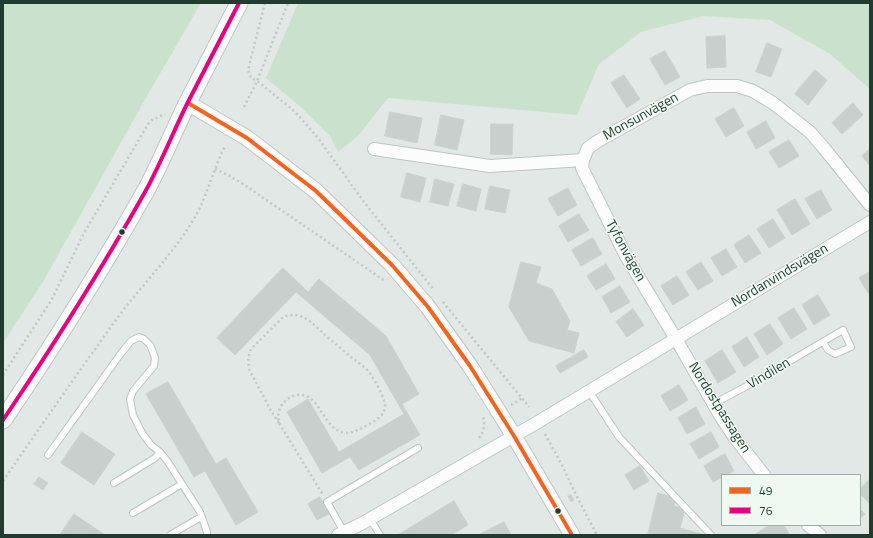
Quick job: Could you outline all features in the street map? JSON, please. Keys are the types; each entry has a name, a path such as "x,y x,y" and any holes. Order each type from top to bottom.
{"main road":[{"path":"3,420 50,349 141,198 239,3"}],"street":[{"name":"Monsunvägen","path":"583,160 588,148 598,141 690,90 707,86 737,86 753,91 773,103 810,132 870,205"},
{"path":"188,103 247,138 316,191 392,265 428,307 470,366 514,436 572,535"},
{"path":"374,149 490,166 583,160"},
{"name":"Tyfonvägen","path":"583,160 582,168 626,256 676,339"},
{"name":"Nordanvindsvägen","path":"341,534 370,519 514,436 870,222"},
{"name":"Nordostpassagen","path":"676,339 735,438 763,474"},
{"path":"809,526 820,535"}],"lane":[{"name":"Vindilen","path":"714,404 762,378 773,371 822,342 843,330 852,347 834,354 828,350 822,342"},
{"path":"48,455 131,341 139,337 144,339 150,345 153,352 155,358 154,366 133,391 130,399 133,415 142,433 151,445 160,452 168,462 200,512 207,535"},
{"path":"589,391 619,437 711,535"},
{"path":"341,534 327,502 418,448"},
{"path":"114,483 155,458 160,452"},
{"path":"133,513 182,484"},
{"path":"170,535 201,517"},
{"path":"370,519 380,535"}],"path":[{"path":"265,3 248,70 251,78 257,81 287,105 318,138 364,202 436,293"},
{"path":"244,107 257,81 288,3"},
{"path":"3,375 52,299 84,233 150,121 188,103"},
{"path":"3,481 119,317 173,250 194,218 206,195 225,146"},
{"path":"215,169 243,184 390,284"},
{"path":"441,299 529,407"},
{"path":"279,423 278,414 280,408 285,401 298,395 310,398 316,402 328,423 335,429 342,432 356,431 379,418 385,407 382,394 368,371 308,320 295,315 288,315 282,318 251,349 248,355 249,369 271,411 327,502"},
{"path":"479,438 483,433 484,427 482,415"},
{"path":"546,434 597,535"}],"green space":[{"path":"3,3 201,3 44,280 3,343"},
{"path":"298,3 870,3 870,89 830,54 770,20 703,16 641,32 599,64 577,115 388,98 358,136 338,152 330,136 302,108 266,78"}],"building":[{"path":"725,36 726,67 707,68 706,37"},
{"path":"767,43 782,49 771,77 756,72"},
{"path":"665,51 680,77 665,85 650,59"},
{"path":"815,70 827,80 808,105 795,94"},
{"path":"624,75 640,99 627,108 611,83"},
{"path":"853,103 863,115 842,134 832,123"},
{"path":"734,108 744,126 726,137 715,119"},
{"path":"390,112 422,118 417,143 385,136"},
{"path":"441,115 464,120 457,150 435,145"},
{"path":"766,121 775,138 756,149 747,132"},
{"path":"491,124 513,124 512,155 491,154"},
{"path":"789,140 799,156 779,168 769,152"},
{"path":"870,149 870,166 862,156"},
{"path":"407,173 426,178 420,202 401,197"},
{"path":"435,179 454,184 448,206 430,202"},
{"path":"463,184 481,189 476,211 457,206"},
{"path":"490,186 510,190 505,213 485,209"},
{"path":"568,188 577,205 558,216 548,199"},
{"path":"821,190 832,210 817,219 805,199"},
{"path":"795,199 810,224 792,235 777,210"},
{"path":"579,214 589,230 568,242 559,226"},
{"path":"773,219 785,238 769,248 757,229"},
{"path":"749,235 761,253 745,263 734,245"},
{"path":"593,238 602,254 581,266 572,250"},
{"path":"726,249 737,267 722,276 711,258"},
{"path":"521,262 541,267 536,283 552,289 570,321 567,330 579,333 574,353 529,341 509,307"},
{"path":"701,262 713,281 698,290 686,272"},
{"path":"606,264 615,279 596,290 587,276"},
{"path":"283,268 308,292 319,279 386,336 419,394 402,404 420,435 359,470 350,457 322,473 287,412 308,399 339,452 404,414 370,355 296,292 235,355 217,338"},
{"path":"870,272 870,292 868,293 859,278"},
{"path":"677,276 689,295 673,305 661,286"},
{"path":"620,286 630,302 611,313 602,297"},
{"path":"818,295 830,315 814,325 802,305"},
{"path":"794,308 807,329 791,339 778,318"},
{"path":"633,309 644,325 627,337 616,322"},
{"path":"770,324 783,344 767,355 754,334"},
{"path":"747,337 759,357 744,367 732,347"},
{"path":"584,350 588,357 560,373 556,366"},
{"path":"722,350 736,372 718,383 705,361"},
{"path":"168,382 216,464 226,458 258,512 236,525 205,471 194,477 146,394"},
{"path":"679,385 688,400 670,411 661,396"},
{"path":"696,407 705,424 687,434 678,418"},
{"path":"82,432 115,454 94,485 61,463"},
{"path":"711,432 719,447 699,459 690,444"},
{"path":"725,454 734,471 728,474 721,474 721,478 713,482 704,466"},
{"path":"640,466 649,481 634,490 625,475"},
{"path":"39,477 48,483 43,490 34,484"},
{"path":"870,479 870,504 861,495 861,488"},
{"path":"658,493 676,498 674,506 685,509 680,528 705,535 648,535"},
{"path":"571,495 574,500 571,502 568,496"},
{"path":"320,497 329,514 317,520 308,504"},
{"path":"454,501 468,525 451,535 398,535"},
{"path":"861,510 865,514 861,517"},
{"path":"74,514 105,535 60,535"},
{"path":"504,522 511,535 481,534"},
{"path":"768,526 785,526 789,534 757,535 756,534"}],"transit line":[{"name":"76","path":"3,420 76,308 145,192 188,102 239,3"},
{"name":"49","path":"188,103 247,138 316,191 392,265 428,307 470,366 514,436 572,535"}]}
